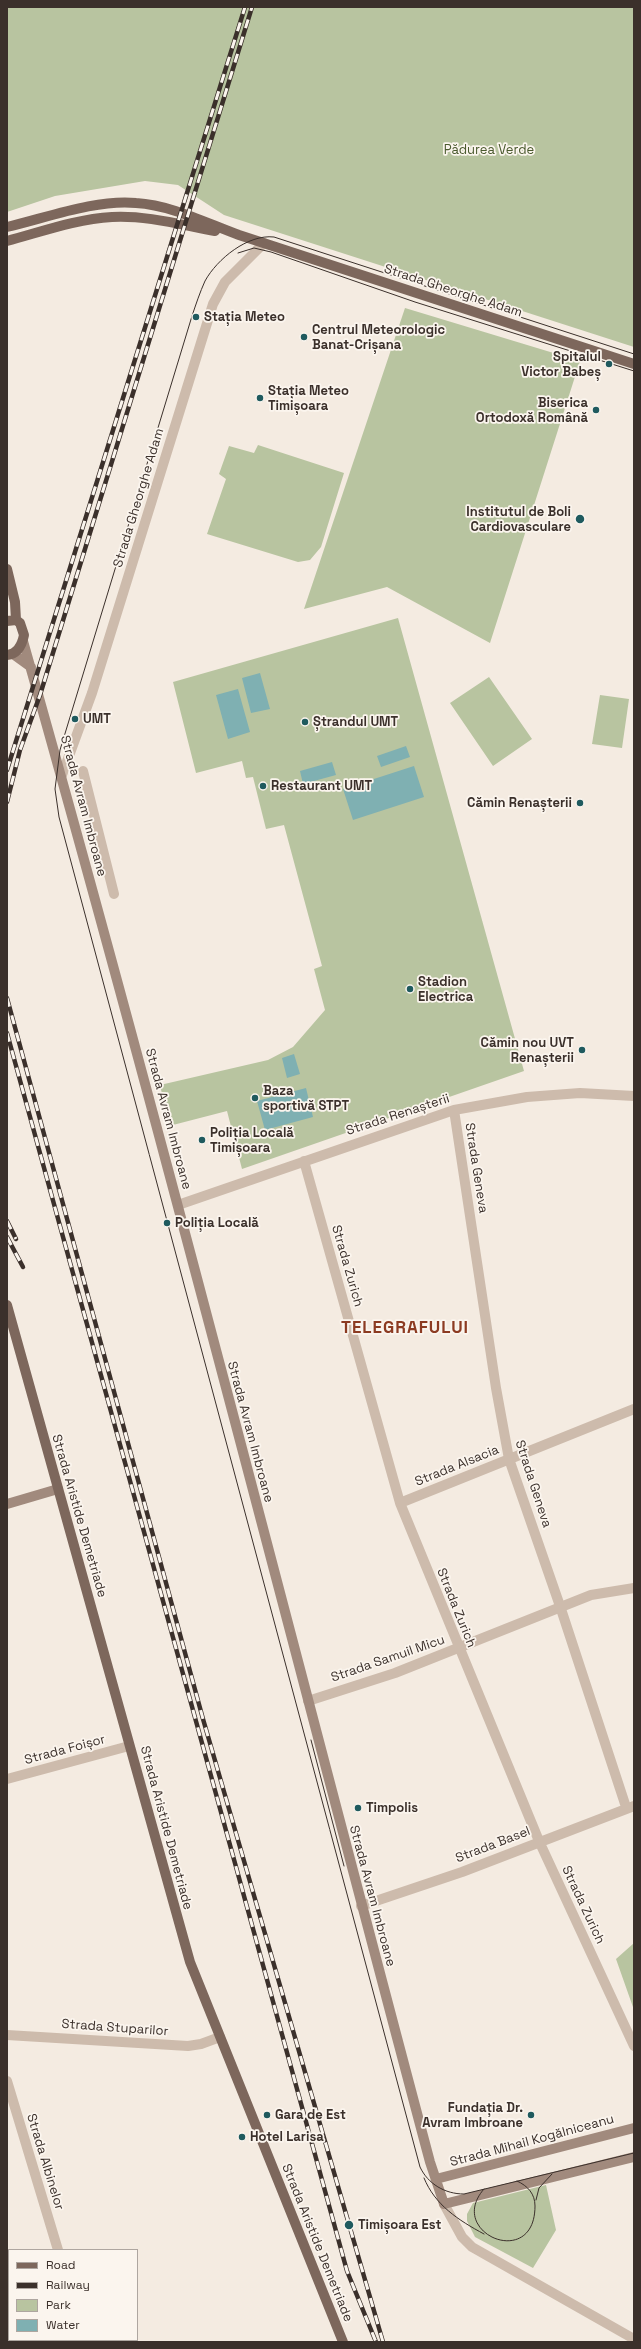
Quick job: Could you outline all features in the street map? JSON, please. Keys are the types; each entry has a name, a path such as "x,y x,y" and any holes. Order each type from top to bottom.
{"main road":[{"name":"Strada Gheorghe Adam","path":"7,227 87,208 113,203 137,202 181,213 238,235 634,364"},
{"name":"Strada Gheorghe Adam","path":"7,241 87,220 113,217 177,224 238,235"},
{"path":"7,569 15,602 11,620 23,627 23,641 10,654"},
{"name":"Strada Aristide Demetriade","path":"7,1306 188,1956 343,2342"}],"street":[{"name":"Strada Gheorghe Adam","path":"62,775 92,693 213,304 225,282 264,243"},
{"name":"Strada Avram Imbroane","path":"23,641 62,775 178,1205 361,1906 444,2204"},
{"path":"10,654 30,667"},
{"path":"83,771 114,894"},
{"name":"Strada Renașterii","path":"178,1205 454,1110 534,1097 580,1093 634,1096"},
{"name":"Strada Geneva","path":"454,1110 496,1388 509,1458 630,1806"},
{"name":"Strada Zurich","path":"304,1161 400,1503 539,1841 634,2046"},
{"name":"Strada Alsacia","path":"400,1503 634,1408"},
{"path":"7,1504 58,1489"},
{"name":"Strada Samuil Micu","path":"308,1701 396,1673 459,1649 560,1606 591,1595 634,1588"},
{"name":"Strada Foișor","path":"7,1779 130,1746"},
{"name":"Strada Basel","path":"361,1906 462,1872 630,1806"},
{"name":"Strada Stuparilor","path":"7,2035 188,2046 201,2044 220,2037"},
{"name":"Strada Albinelor","path":"7,2081 58,2249"},
{"name":"Strada Mihail Kogălniceanu","path":"436,2179 634,2128"},
{"path":"634,2157 444,2204 462,2237 472,2247 634,2339"}],"green space":[{"name":"Pădurea Verde","path":"7,7 634,7 634,347 224,215 178,185 145,181 55,196 7,212"},
{"path":"405,308 580,361 490,643 387,587 304,609"},
{"path":"258,445 344,473 321,547 310,560 298,562 207,534 226,479 219,474 229,446 254,453"},
{"path":"398,618 524,1071 242,1169 227,1111 169,1126 160,1085 268,1060 293,1047 325,1010 314,969 322,966 284,825 266,829 253,777 246,778 242,761 196,773 173,682"},
{"path":"489,677 532,739 493,766 450,703"},
{"path":"600,695 629,699 622,748 592,744"},
{"path":"634,1943 634,2010 616,1959"},
{"path":"546,2185 556,2230 533,2268 475,2237 467,2221 467,2214 473,2203"}],"water":[{"path":"260,673 270,709 251,713 242,678"},
{"path":"238,689 250,732 228,739 216,695"},
{"path":"406,746 410,757 381,767 377,756"},
{"path":"332,762 336,775 303,784 300,771"},
{"path":"414,766 424,797 353,820 343,789"},
{"path":"294,1054 300,1074 287,1078 282,1058"},
{"path":"306,1088 313,1117 265,1130 257,1101"}],"tram line":[{"path":"634,354 274,237 264,237 254,240 234,250 217,264 210,273 205,281 192,316 60,750 55,789 59,817 420,2167 423,2173 438,2187 457,2194 464,2194 634,2153"},
{"path":"238,253 254,248 271,252 415,302 634,371"},
{"path":"311,1740 344,1866"},
{"path":"536,2200 539,2188 552,2174"},
{"path":"424,2178 434,2196 448,2211 484,2234"},
{"path":"484,2189 475,2205 476,2219 483,2231 495,2238 509,2241 522,2237 531,2226 535,2206 534,2198 530,2191 517,2181"}],"railway":[{"path":"7,770 245,7"},
{"path":"7,802 20,750 40,695 252,7"},
{"path":"7,998 203,1719 383,2342"},
{"path":"7,1033 347,2271 376,2342"},
{"path":"7,1221 16,1239"},
{"path":"7,1237 23,1267"}],"place":[{"name":"Stația Meteo","path":"196,317"},
{"name":"Centrul Meteorologic Banat-Crișana","path":"304,337"},
{"name":"Spitalul Victor Babeș","path":"609,364"},
{"name":"Stația Meteo Timișoara","path":"260,398"},
{"name":"Biserica Ortodoxă Română","path":"596,410"},
{"name":"Institutul de Boli Cardiovasculare","path":"580,519"},
{"name":"UMT","path":"75,719"},
{"name":"Ștrandul UMT","path":"305,722"},
{"name":"Restaurant UMT","path":"263,786"},
{"name":"Cămin Renașterii","path":"580,803"},
{"name":"Stadion Electrica","path":"410,989"},
{"name":"Cămin nou UVT Renașterii","path":"582,1050"},
{"name":"Baza sportivă STPT","path":"255,1098"},
{"name":"Poliția Locală Timișoara","path":"202,1140"},
{"name":"Poliția Locală","path":"167,1223"},
{"name":"Timpolis","path":"358,1808"},
{"name":"Gara de Est","path":"267,2115"},
{"name":"Fundația Dr. Avram Imbroane","path":"531,2115"},
{"name":"Hotel Larisa","path":"242,2137"},
{"name":"Timișoara Est","path":"349,2225"}],"district":[{"name":"TELEGRAFULUI","path":"405,1328"}]}
